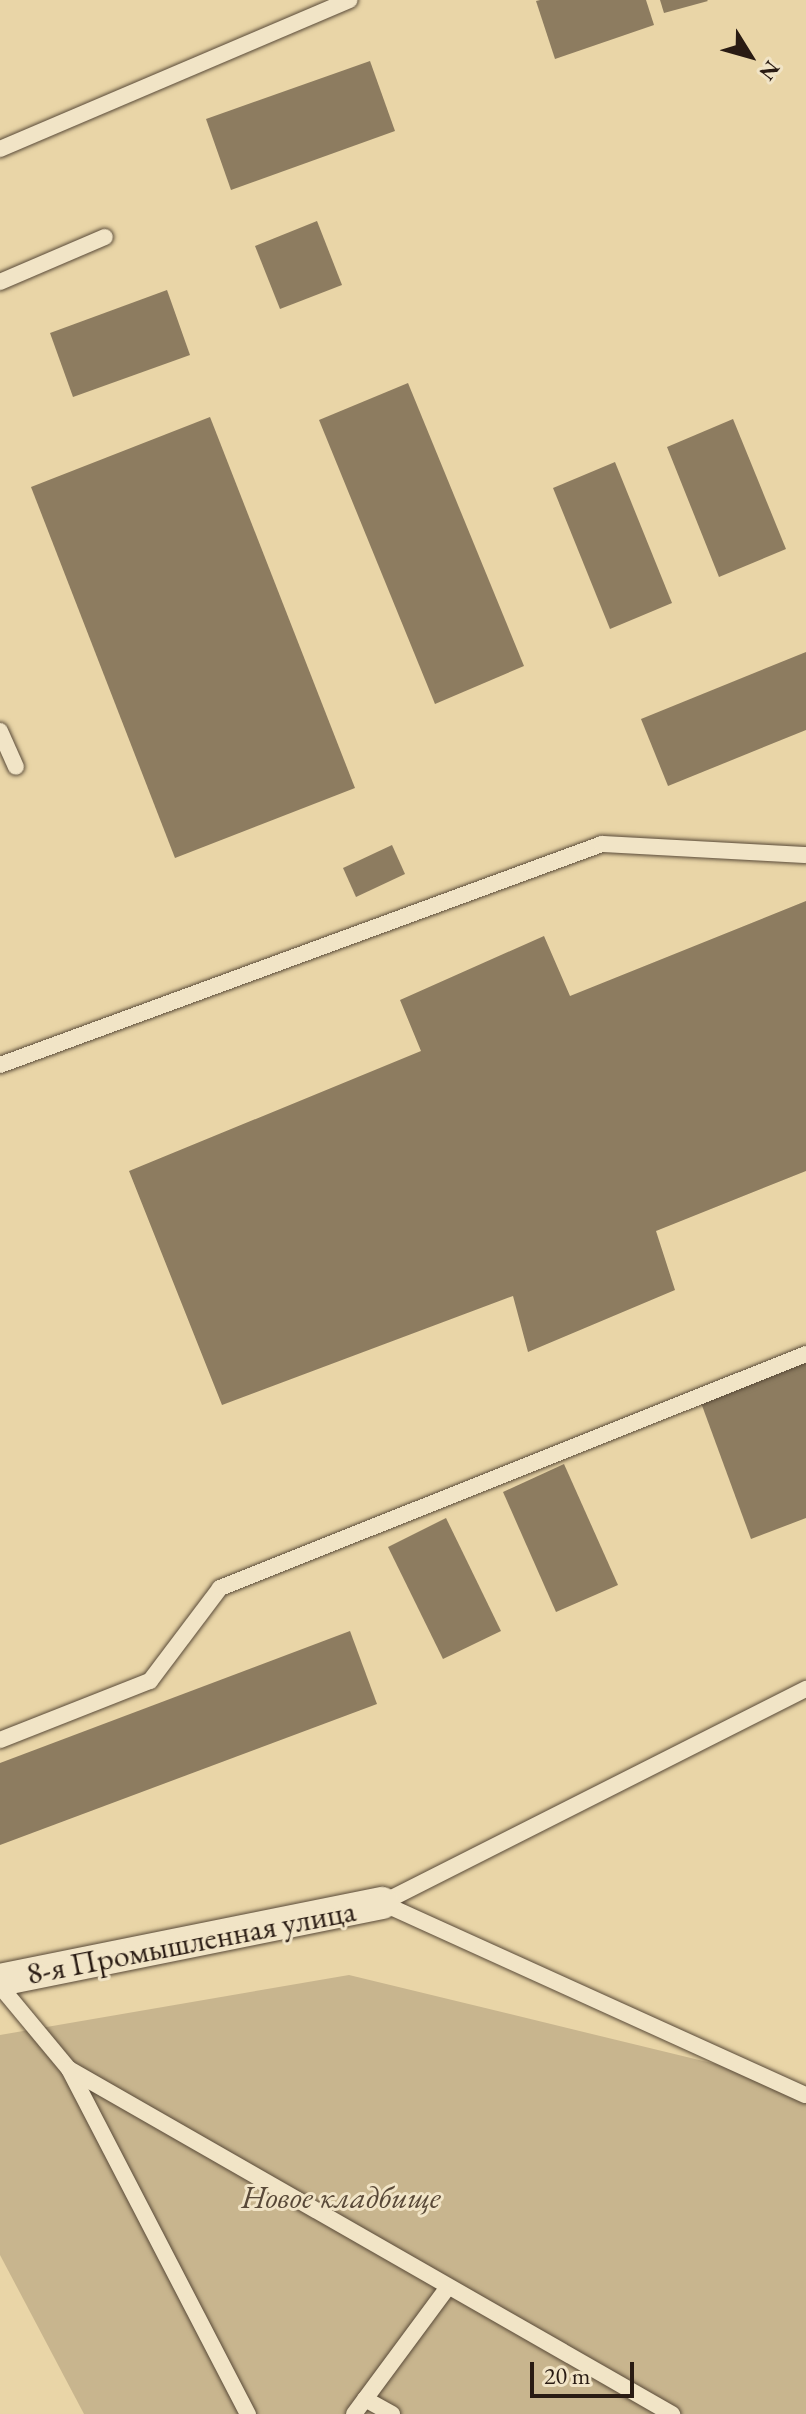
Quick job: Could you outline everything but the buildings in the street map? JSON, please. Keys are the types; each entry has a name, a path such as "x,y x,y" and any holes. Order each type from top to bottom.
{"street":[{"name":"8-я Промышленная улица","path":"0,1980 382,1903"}],"lane":[{"path":"0,149 350,0"},
{"path":"0,282 105,237"},
{"path":"0,731 16,767"},
{"path":"0,1065 602,844 806,855"},
{"path":"0,1740 150,1681 220,1588 806,1354"},
{"path":"382,1903 806,1689"},
{"path":"382,1903 806,2095"},
{"path":"0,1986 69,2069 248,2414"},
{"path":"69,2069 672,2414"},
{"path":"354,2414 448,2287"},
{"path":"365,2399 392,2414"}],"green space":[{"name":"Новое кладбище","path":"349,1975 806,2086 806,2414 84,2414 0,2255 0,2035"}]}
